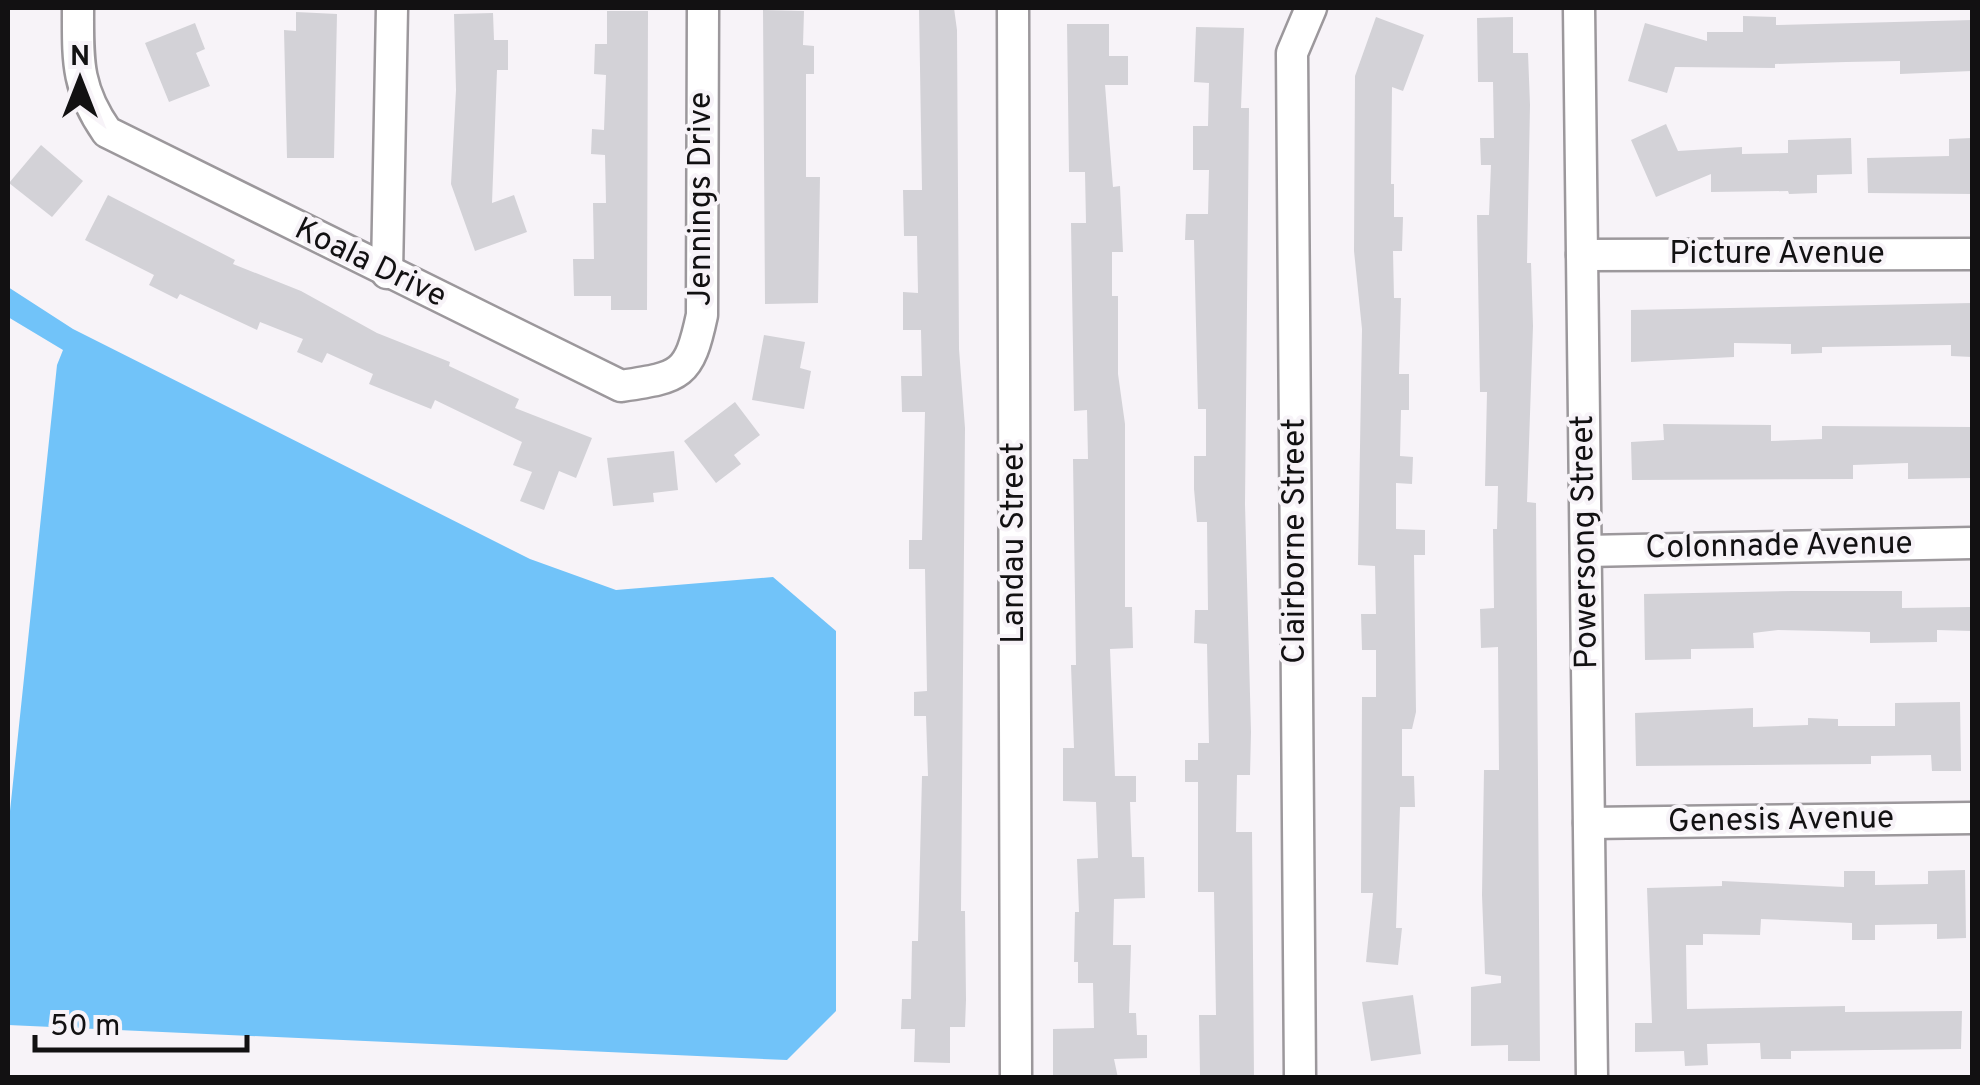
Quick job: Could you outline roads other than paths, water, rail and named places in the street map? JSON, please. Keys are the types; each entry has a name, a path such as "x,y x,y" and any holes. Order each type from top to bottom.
{"street":[{"name":"Koala Drive","path":"78,8 78,65 87,103 107,132 621,386 671,379"},
{"path":"388,273 392,8"},
{"name":"Jennings Drive","path":"671,379 692,361 702,316 703,8"},
{"name":"Landau Street","path":"1013,8 1016,1078"},
{"name":"Clairborne Street","path":"1300,1078 1292,53 1311,8"},
{"name":"Powersong Street","path":"1579,8 1592,1078"},
{"name":"Picture Avenue","path":"1582,256 1972,254"},
{"name":"Colonnade Avenue","path":"1586,551 1972,543"},
{"name":"Genesis Avenue","path":"1589,823 1972,818"}],"water":[{"path":"8,287 73,329 530,559 616,590 773,577 836,631 836,1011 787,1060 8,1025 8,830 57,365 63,350 8,317"}]}
